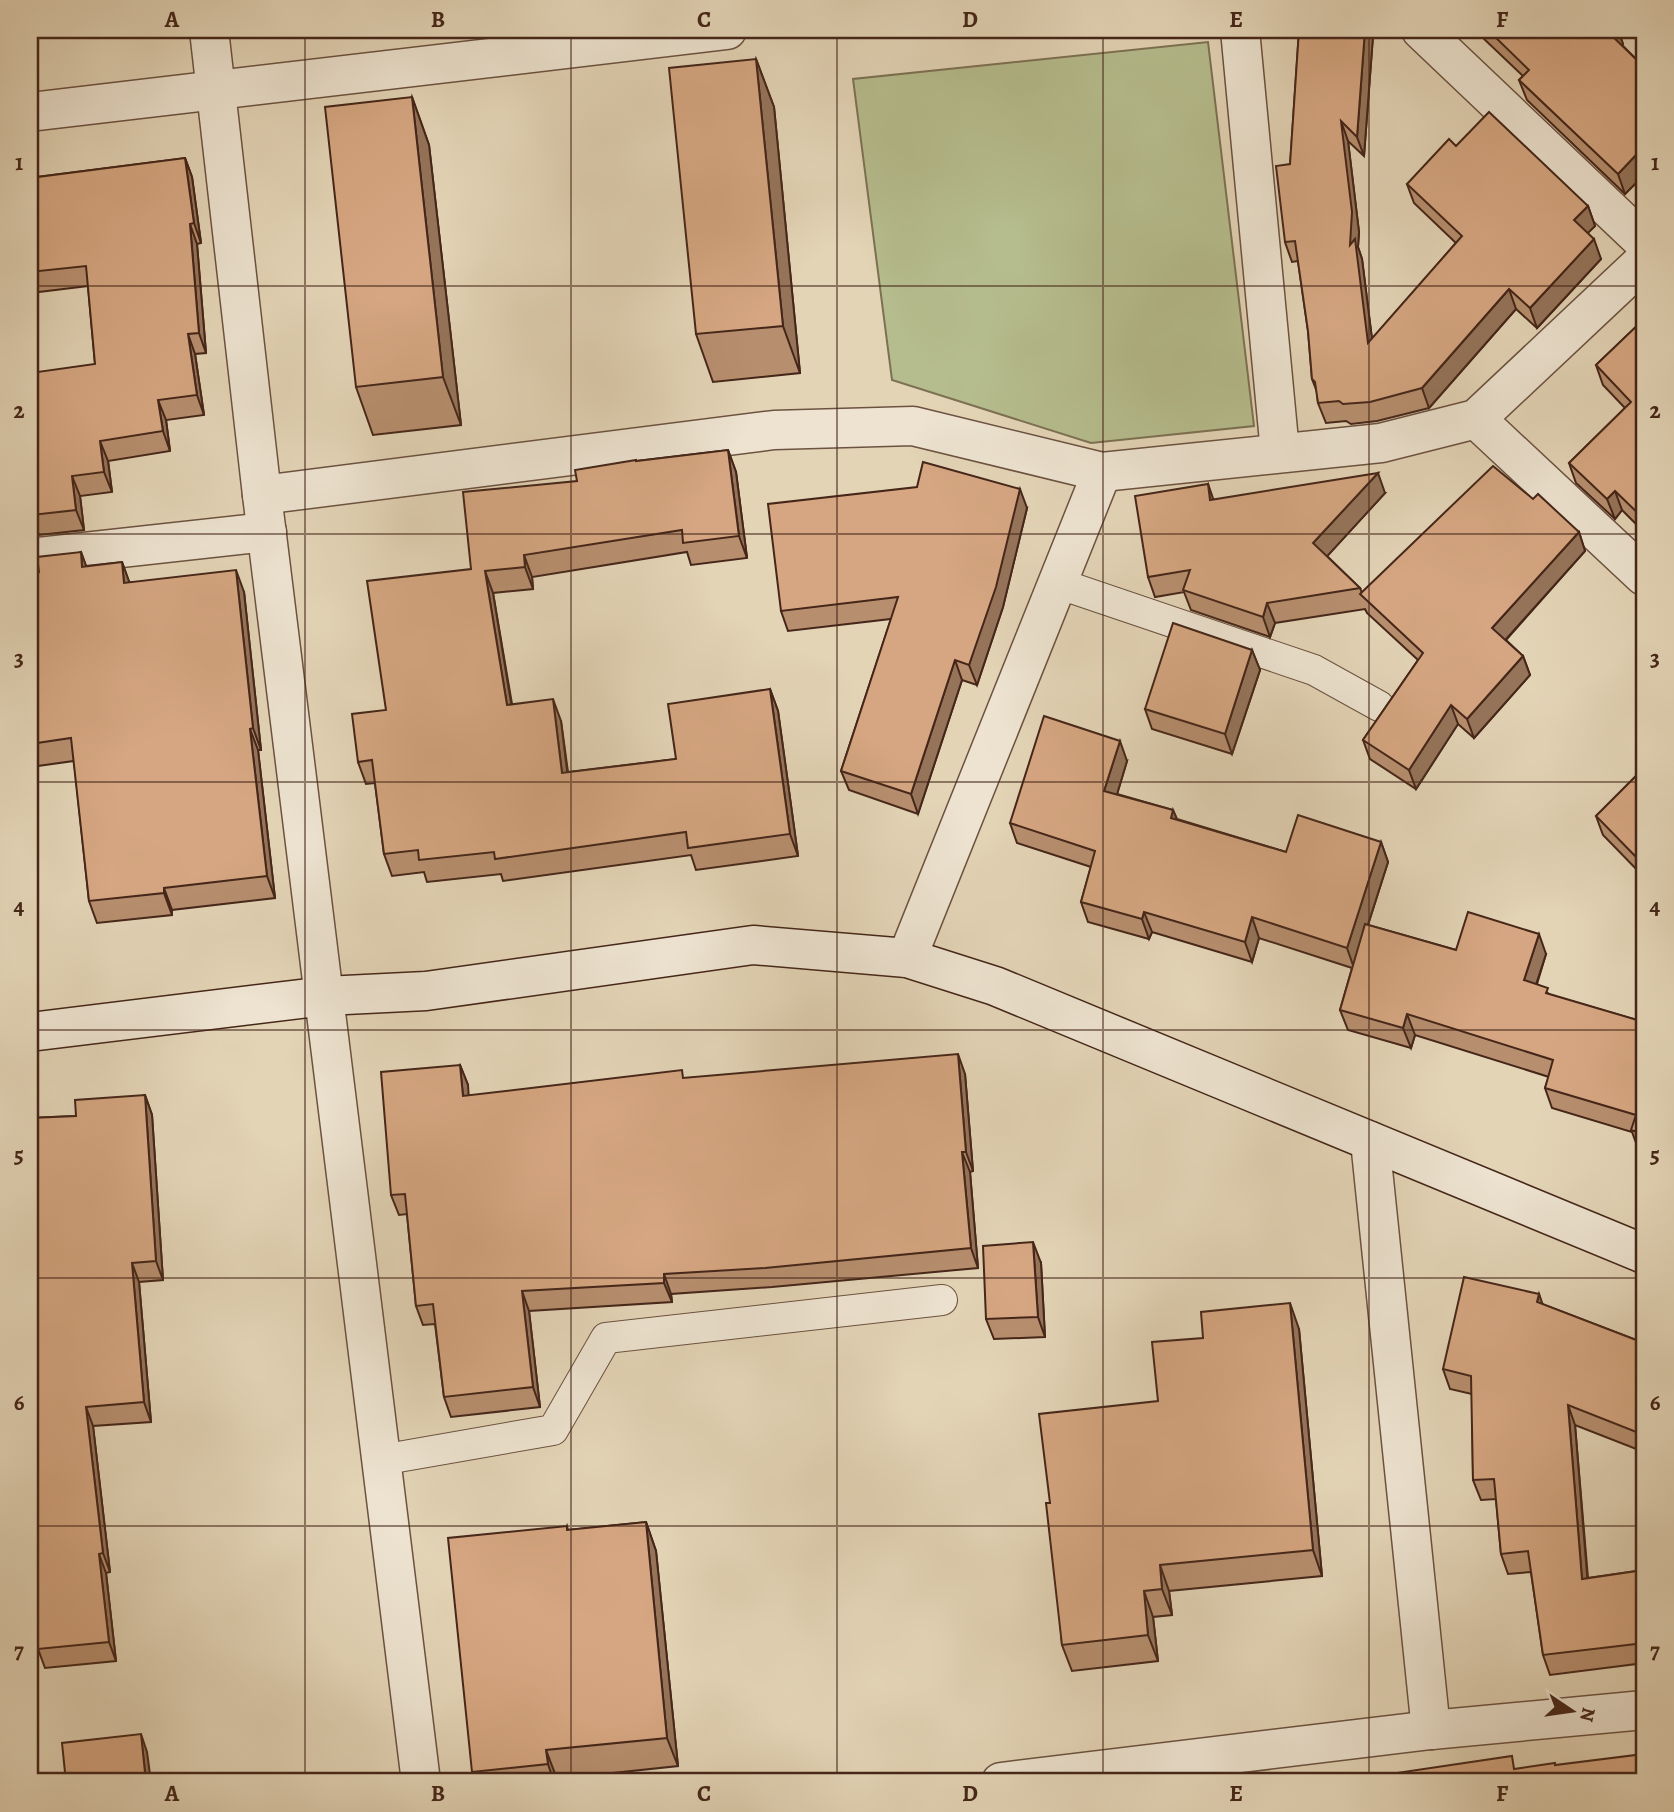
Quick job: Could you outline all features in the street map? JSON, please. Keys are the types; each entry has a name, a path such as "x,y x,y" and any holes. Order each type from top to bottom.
{"street":[{"path":"209,30 262,495 421,1782"},
{"path":"30,112 727,30"},
{"path":"1240,30 1280,452"},
{"path":"1421,30 1644,242"},
{"path":"262,495 774,430 913,426 1102,472 1381,443 1476,419 1644,261"},
{"path":"1476,419 1644,576"},
{"path":"907,958 1102,472"},
{"path":"30,558 267,532"},
{"path":"30,1032 325,996 426,991 753,945 907,958 995,986 1644,1254"},
{"path":"1370,1141 1431,1730"},
{"path":"1001,1782 1431,1730 1644,1710"}],"lane":[{"path":"1057,583 1314,670 1378,706"},
{"path":"381,1460 553,1430 606,1338 942,1300"}],"green space":[{"path":"1208,42 1254,426 1091,443 892,380 853,79"}],"building":[{"path":"1299,30 1365,30 1357,137 1341,121 1352,212 1350,245 1355,239 1368,343 1462,236 1407,184 1449,139 1456,146 1489,112 1588,206 1574,220 1594,239 1530,308 1509,289 1422,388 1370,402 1318,403 1315,382 1312,379 1295,241 1285,242 1276,166 1290,164"},
{"path":"1488,30 1610,30 1608,32 1644,67 1644,162 1636,155 1618,174 1519,80 1529,70"},
{"path":"756,59 783,326 696,334 669,68"},
{"path":"412,97 443,377 356,387 325,107"},
{"path":"185,158 194,223 190,224 199,333 188,334 197,395 158,400 163,431 100,441 104,472 72,476 76,510 32,515 30,373 95,364 86,266 30,272 30,178"},
{"path":"1644,319 1644,519 1615,491 1607,499 1569,463 1631,402 1596,365"},
{"path":"728,450 739,536 683,543 682,530 524,555 525,567 485,571 507,705 553,699 562,773 676,759 668,704 770,689 790,834 688,848 686,832 495,859 494,852 419,860 418,850 384,854 372,760 358,762 352,714 386,710 367,581 471,569 463,492 577,481 575,470"},
{"path":"923,462 1020,489 996,587 969,665 955,660 911,794 841,771 898,597 781,611 768,504 917,487"},
{"path":"1493,466 1533,499 1538,494 1579,532 1492,628 1523,656 1467,719 1451,705 1409,770 1363,740 1423,653 1360,594"},
{"path":"1378,473 1313,543 1360,588 1267,603 1263,617 1183,590 1190,570 1148,577 1135,496 1208,484 1210,500"},
{"path":"81,552 82,567 122,562 124,583 236,570 267,876 164,888 164,893 89,901 71,738 30,744 30,573 39,572 37,557"},
{"path":"1173,623 1252,650 1225,734 1145,709"},
{"path":"1044,716 1120,741 1104,791 1173,810 1171,818 1286,852 1298,815 1381,842 1347,948 1252,917 1245,942 1144,912 1142,919 1081,902 1095,851 1010,823"},
{"path":"1644,768 1644,861 1640,861 1596,816"},
{"path":"1468,912 1539,934 1524,980 1548,988 1546,993 1644,1022 1644,1134 1631,1130 1636,1115 1545,1088 1553,1060 1407,1014 1403,1028 1340,1010 1365,924 1456,950"},
{"path":"958,1054 966,1152 962,1152 971,1248 765,1268 664,1274 664,1283 522,1291 533,1387 444,1397 433,1304 416,1306 405,1194 391,1195 381,1072 460,1065 463,1096 682,1070 683,1078"},
{"path":"145,1095 156,1261 132,1263 144,1402 86,1407 103,1553 99,1554 109,1642 38,1649 30,1565 30,1118 76,1116 75,1100"},
{"path":"1033,1242 1038,1317 986,1319 983,1246"},
{"path":"1464,1277 1539,1294 1537,1302 1644,1343 1644,1435 1568,1405 1582,1579 1644,1570 1644,1643 1543,1655 1528,1551 1501,1554 1494,1479 1473,1480 1471,1376 1443,1369"},
{"path":"1290,1303 1313,1550 1160,1565 1162,1589 1144,1591 1148,1635 1062,1645 1046,1503 1050,1503 1039,1414 1158,1401 1152,1342 1203,1338 1201,1312"},
{"path":"646,1522 667,1738 546,1750 548,1764 472,1772 448,1538 567,1526 567,1530"},
{"path":"141,1734 146,1782 66,1782 62,1743"},
{"path":"1644,1754 1644,1782 1384,1782 1383,1775 1512,1756 1514,1769"}]}
